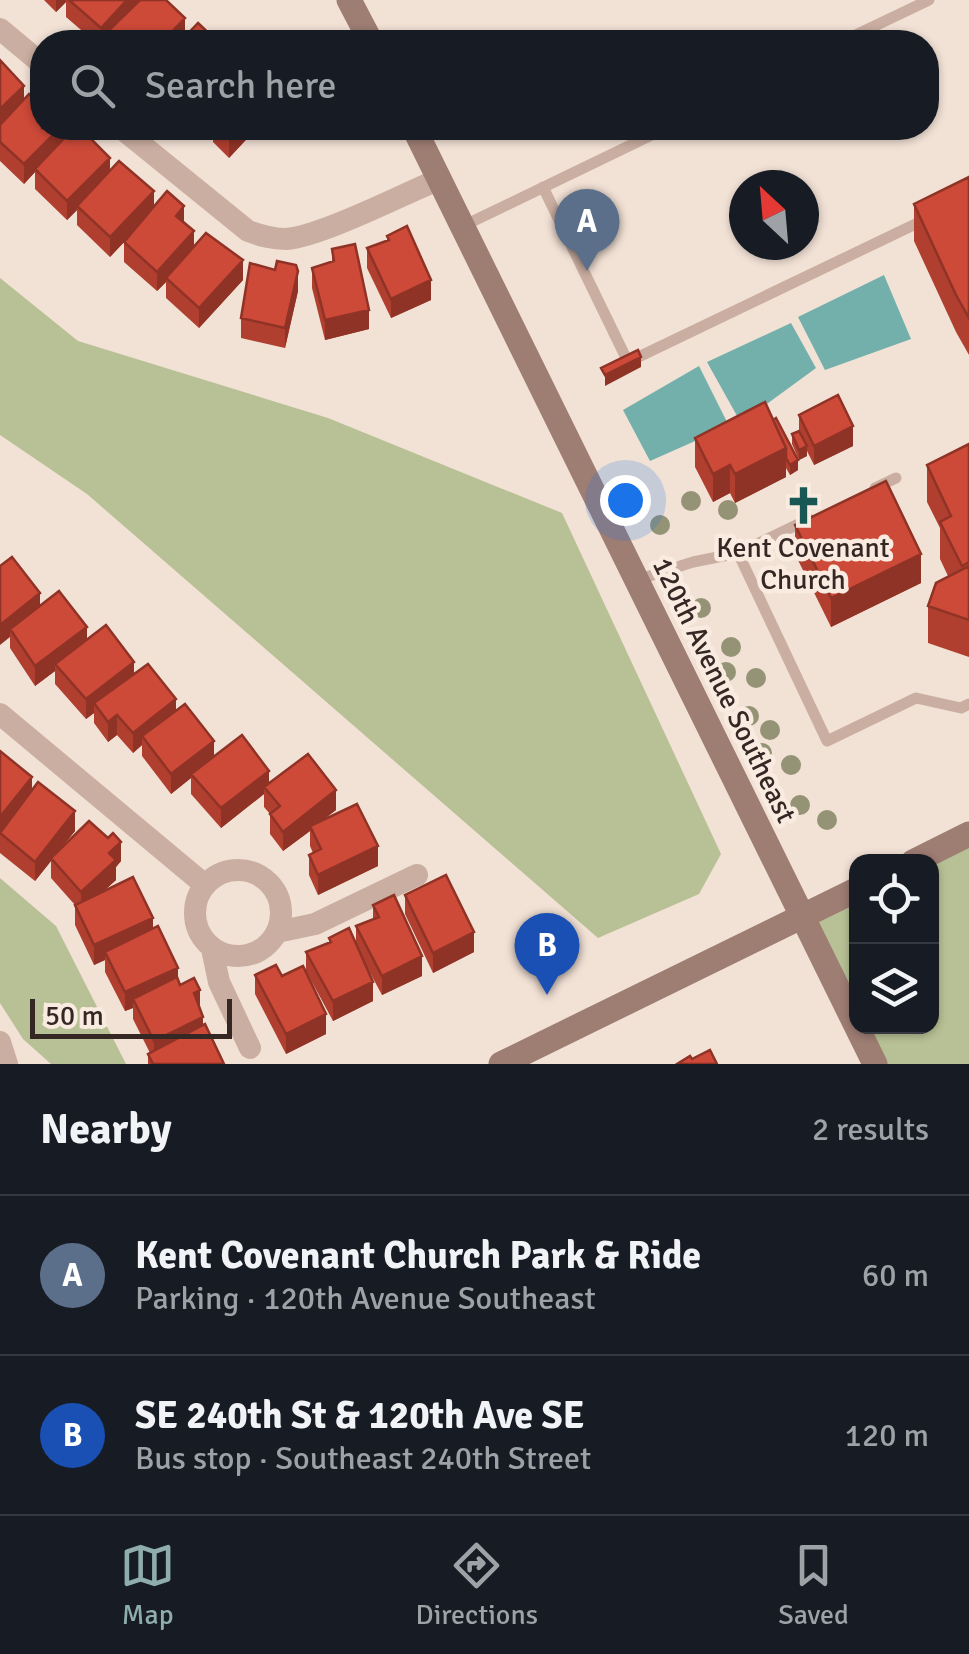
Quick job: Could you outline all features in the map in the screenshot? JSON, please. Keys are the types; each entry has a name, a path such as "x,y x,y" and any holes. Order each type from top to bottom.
{"street":[{"path":"349,0 365,30"},
{"path":"0,30 30,54"},
{"path":"136,140 248,231 268,238 291,239 314,232 440,179"},
{"name":"120th Avenue Southeast","path":"420,140 874,1064"},
{"path":"0,714 204,885"},
{"path":"930,854 969,834"},
{"path":"212,948 223,954 248,955 260,950 277,932 281,918 276,891 256,873 228,870 204,885 197,897 196,925 212,948 219,982 250,1048"},
{"path":"277,932 315,924 417,875"},
{"path":"501,1064 849,894"},
{"path":"0,1042 7,1064"}],"lane":[{"path":"866,30 928,0"},
{"path":"463,226 641,140"},
{"path":"542,187 628,362 939,212"},
{"path":"861,495 896,478"},
{"path":"637,580 693,562 738,554 826,512"},
{"path":"738,554 827,741 916,698 961,708 969,704"}],"green space":[{"path":"0,278 78,341 328,418 562,513 721,854 699,894 598,938 87,494 0,435"},
{"path":"969,834 969,1064 875,1064 860,1034 939,1034 939,857"},
{"path":"0,878 56,926 126,1064 51,1064 23,1039 0,1003"},
{"path":"849,894 849,1012 802,917"}],"water":[{"path":"884,275 911,339 825,370 798,317"},
{"path":"791,323 816,368 741,423 707,362"},
{"path":"699,366 729,426 650,461 623,410"}],"building":[{"path":"69,0 127,0 101,28"},
{"path":"140,0 166,0 185,18 174,30 109,30"},
{"path":"0,60 24,86 0,109"},
{"path":"29,94 30,140 48,140 24,164 0,142 0,125"},
{"path":"63,140 92,140 110,158 67,201 35,169"},
{"path":"119,161 154,191 110,237 77,206"},
{"path":"969,177 969,318 914,204"},
{"path":"167,191 184,206 176,216 194,231 157,272 124,242"},
{"path":"407,226 431,280 391,299 367,248 389,240 387,236"},
{"path":"206,233 243,260 199,308 166,278"},
{"path":"355,244 369,310 325,320 312,268 334,261 332,249"},
{"path":"277,261 296,265 298,271 285,328 241,318 250,263 275,270"},
{"path":"638,350 641,357 605,375 601,368"},
{"path":"838,395 853,426 814,446 799,415"},
{"path":"765,402 786,448 735,474 730,465 713,474 695,438"},
{"path":"776,418 798,460 790,465 773,420"},
{"path":"799,431 807,446 799,450 792,434"},
{"path":"969,444 969,562 962,566 940,522 951,516 927,465"},
{"path":"886,481 921,554 831,598 795,525"},
{"path":"12,557 40,593 0,625 0,566"},
{"path":"969,566 969,620 928,606 936,583"},
{"path":"59,591 87,627 35,666 10,629"},
{"path":"106,625 134,662 86,699 55,664"},
{"path":"148,664 176,699 133,733 117,715 108,722 94,703"},
{"path":"185,704 214,741 171,774 142,736"},
{"path":"242,735 269,771 221,808 191,774"},
{"path":"0,751 32,777 0,817"},
{"path":"308,754 336,790 283,832 270,814 280,806 264,787"},
{"path":"38,782 75,811 35,862 0,833"},
{"path":"357,804 378,846 318,875 309,855 321,849 310,826"},
{"path":"89,821 108,838 113,833 121,842 109,853 116,860 81,892 51,858"},
{"path":"446,875 474,932 433,953 405,895"},
{"path":"133,877 153,918 94,945 75,905"},
{"path":"394,895 422,956 382,976 356,926 379,917 373,905"},
{"path":"158,926 178,968 125,992 105,952"},
{"path":"349,928 373,982 333,1001 306,952 331,942 329,938"},
{"path":"276,965 282,976 303,966 326,1014 286,1034 255,975"},
{"path":"177,977 180,985 194,978 200,990 194,993 203,1017 154,1041 133,999"},
{"path":"205,1024 224,1064 153,1064 148,1054"},
{"path":"710,1050 717,1064 677,1064 690,1056 692,1059"}],"place":[{"name":"Kent Covenant Church Park & Ride","path":"587,271"},
{"name":"Kent Covenant Church","path":"803,505"},
{"name":"SE 240th St & 120th Ave SE","path":"547,995"}]}
